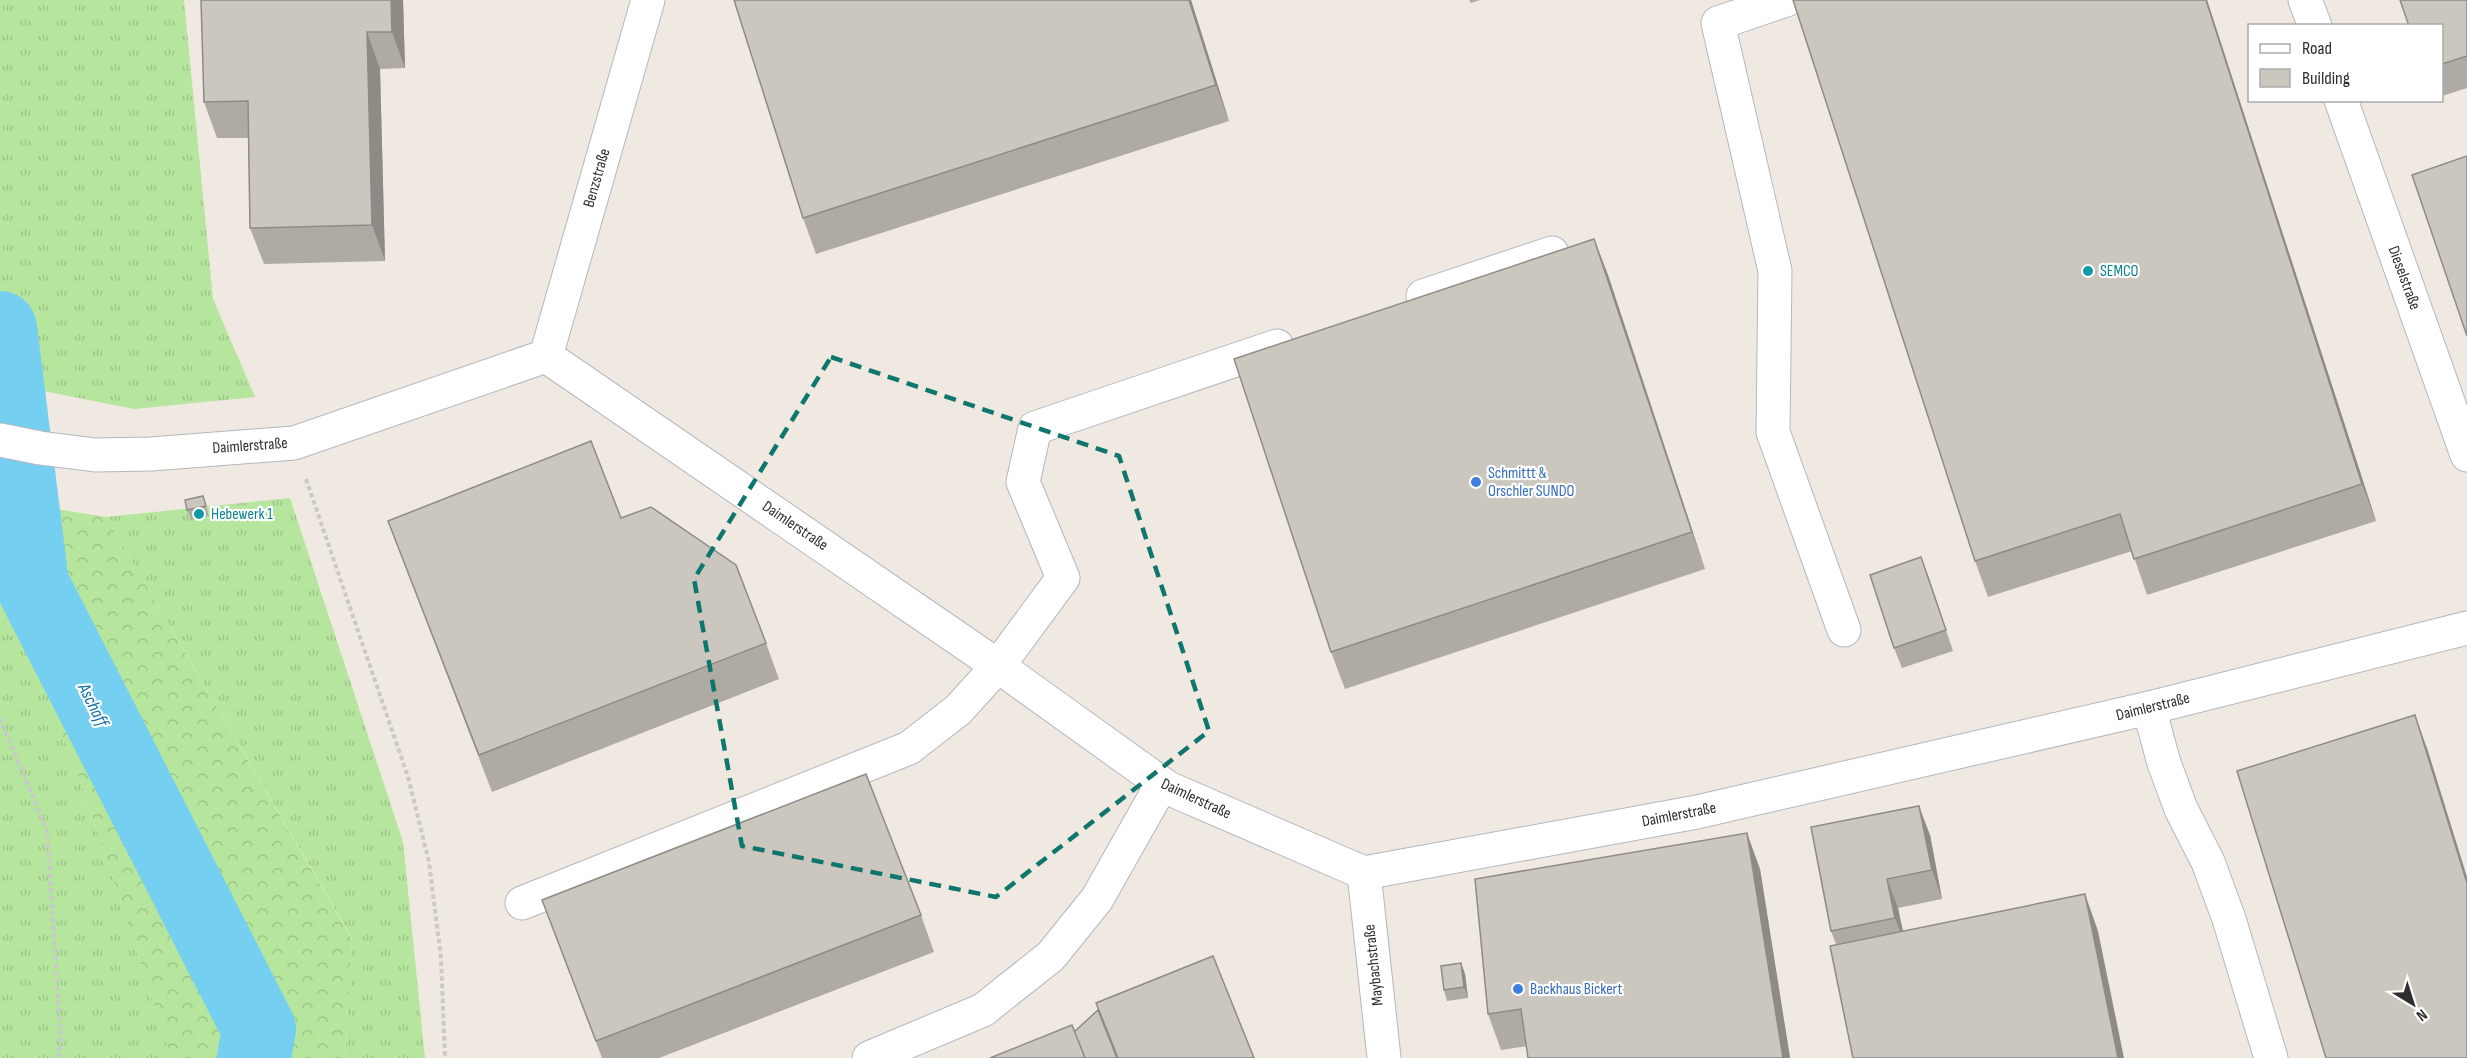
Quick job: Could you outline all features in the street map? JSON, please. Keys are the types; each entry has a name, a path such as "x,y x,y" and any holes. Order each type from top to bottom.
{"street":[{"name":"Benzstraße","path":"546,356 648,0"},
{"path":"1786,0 1718,23 1774,271 1773,432 1844,630"},
{"path":"2306,0 2313,24"},
{"name":"Dieselstraße","path":"2342,102 2467,455"},
{"path":"1395,306 1552,253"},
{"path":"522,903 909,748 958,710 998,666 1063,578 1023,482 1035,428 1305,336"},
{"name":"Daimlerstraße","path":"0,440 40,448 95,454 151,454 294,443 546,356 998,666 1162,784 1364,873 1697,812 2150,708 2467,628"},
{"path":"2150,708 2164,763 2178,800 2208,862 2229,919 2271,1058"},
{"path":"869,1058 982,1010 1051,956 1097,899 1162,784"},
{"name":"Maybachstraße","path":"1364,873 1384,1058"}],"path":[{"path":"294,443 408,777 429,861 441,957 445,1058"},
{"path":"0,718 47,831 61,1040 58,1058"}],"highlighted area":[{"path":"831,357 1119,456 1209,731 996,897 742,846 694,579"}],"green space":[{"path":"0,0 184,0 213,299 255,397 134,409 23,387 0,376"},
{"path":"290,498 403,842 425,1058 345,1058 352,938 106,517"},
{"path":"0,500 106,517 352,939 345,1058 171,1058 86,796 9,597 0,602"},
{"path":"9,596 86,796 171,1058 0,1058 0,602"}],"building":[{"path":"201,0 391,0 392,32 367,32 372,225 250,228 248,101 204,102"},
{"path":"734,0 1189,0 1216,85 803,218"},
{"name":"SEMCO","path":"1793,0 2206,0 2362,484 2134,559 2120,514 1975,561"},
{"path":"2400,0 2467,0 2467,56 2443,64 2443,24 2408,24"},
{"path":"2467,156 2467,336 2412,175"},
{"name":"Schmittt & Orschler SUNDO","path":"1594,239 1692,532 1331,652 1234,359"},
{"path":"591,441 621,518 651,507 736,565 766,643 479,755 388,521"},
{"path":"203,496 206,506 187,510 185,500"},
{"path":"1921,557 1946,630 1894,648 1870,575"},
{"path":"2415,715 2467,883 2467,1058 2326,1058 2237,771"},
{"path":"866,774 921,915 596,1041 542,900"},
{"path":"1919,806 1932,870 1887,879 1895,918 1831,931 1811,827"},
{"path":"1747,833 1783,1058 1528,1058 1521,1009 1488,1014 1475,879"},
{"path":"2085,894 2118,1058 1853,1058 1830,946"},
{"path":"1213,956 1254,1058 1118,1058 1096,1003"},
{"path":"1461,963 1464,987 1444,990 1441,966"},
{"path":"1098,1010 1117,1058 1085,1058 1074,1032"},
{"path":"1072,1025 1085,1058 990,1058"}],"waterway":[{"name":"Aschaff","path":"0,328 32,584 259,1029 254,1058"}],"place":[{"name":"SEMCO","path":"2088,271"},
{"name":"Schmittt & Orschler SUNDO","path":"1476,482"},
{"name":"Hebewerk 1","path":"199,514"},
{"name":"Backhaus Bickert","path":"1518,989"}]}
